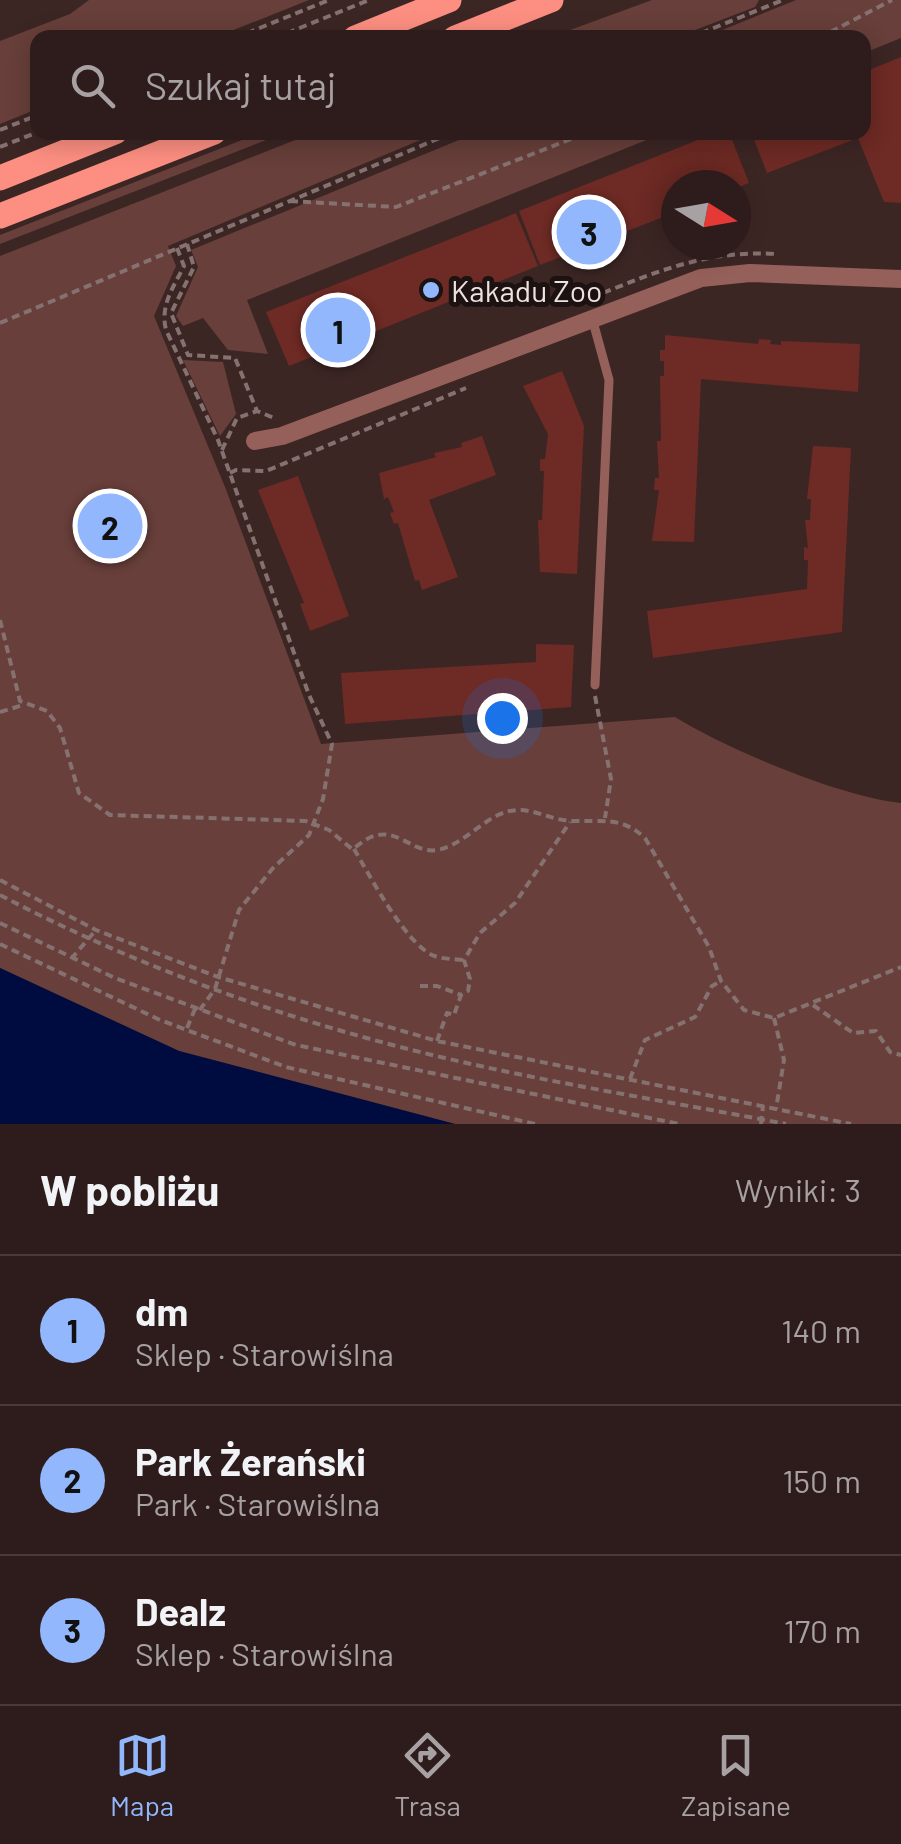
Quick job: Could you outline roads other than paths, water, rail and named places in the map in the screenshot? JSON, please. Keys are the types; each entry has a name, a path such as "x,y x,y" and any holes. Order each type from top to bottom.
{"main road":[{"path":"374,30 450,0"},
{"path":"475,30 551,0"},
{"path":"0,178 95,140"},
{"path":"0,216 194,140"}],"street":[{"path":"254,441 299,430 685,282 722,274 901,279"}],"lane":[{"path":"592,318 609,380 595,685"}],"place":[{"name":"Dealz","path":"589,232"},
{"name":"Kakadu Zoo","path":"431,290"},
{"name":"dm","path":"338,330"},
{"name":"Park Żerański","path":"110,526"}]}
